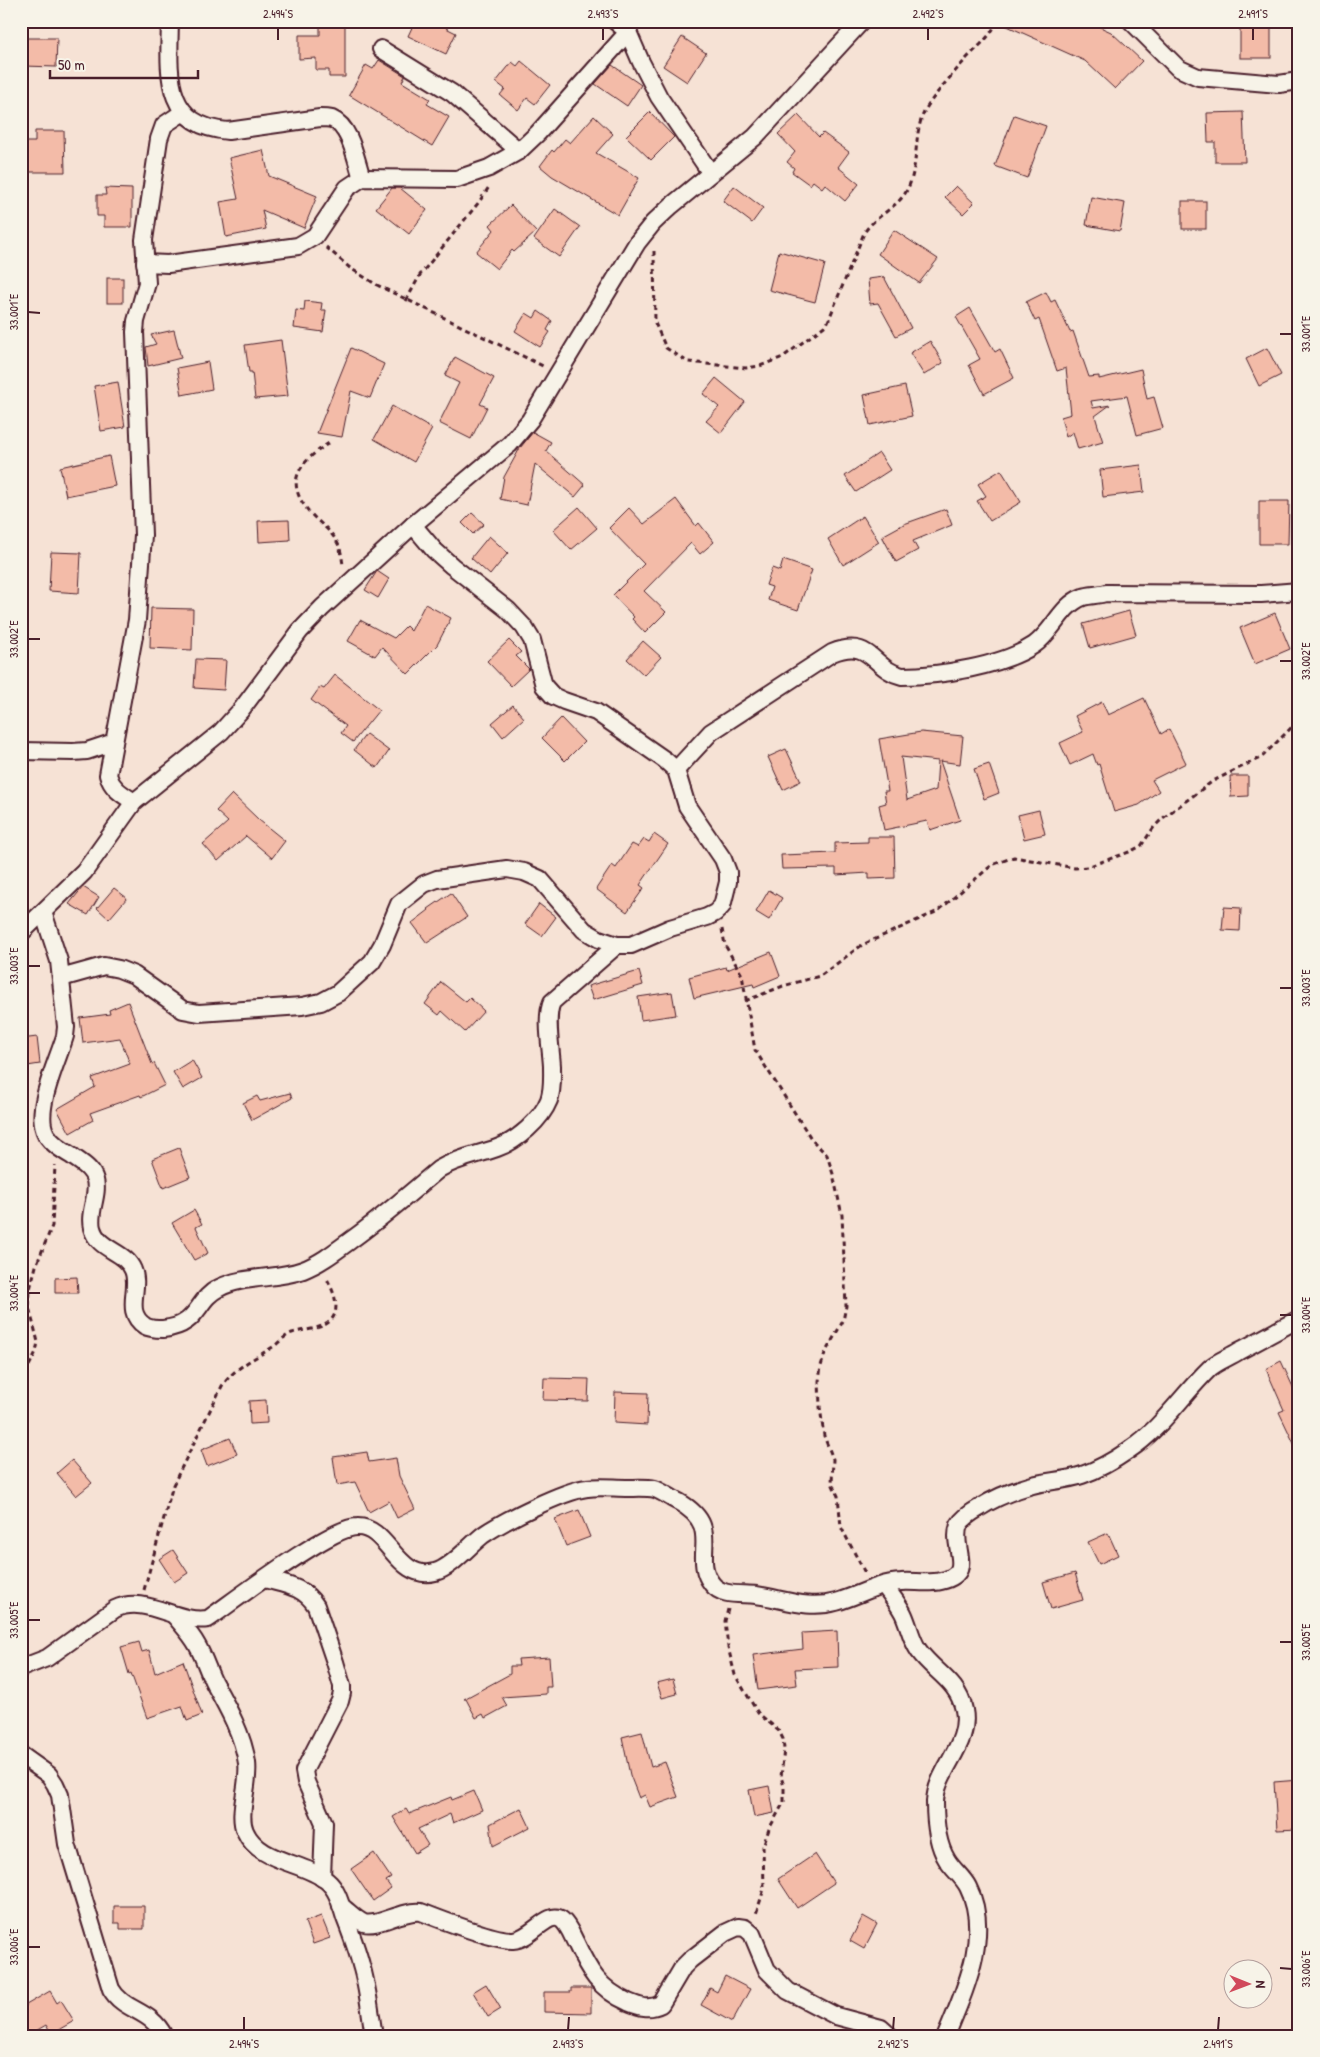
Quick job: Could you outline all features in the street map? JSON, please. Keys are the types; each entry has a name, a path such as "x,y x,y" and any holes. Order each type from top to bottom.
{"street":[{"path":"170,21 169,71 173,92 182,113 217,130 228,131 320,118 331,119 341,126 347,135 362,178"},
{"path":"614,21 630,26"},
{"path":"21,933 84,872 134,802 221,732 241,710 300,631 413,525 510,444 530,420 637,243 653,223 710,172 755,137 862,21"},
{"path":"1131,21 1178,68 1186,73 1198,77 1279,84 1299,82"},
{"path":"145,263 168,264 298,246 315,236 347,188 362,178 457,179 489,168 519,151 538,133 630,26"},
{"path":"630,26 640,62 659,97 710,172"},
{"path":"382,49 452,93 519,151"},
{"path":"134,802 116,790 110,782 108,775 137,620 143,535 135,332 136,321 147,283 144,240 161,130 164,125 182,113"},
{"path":"61,978 104,966 119,969 134,975 183,1010 199,1013 302,1006 321,1002 338,993 372,962 399,904 415,890 437,879 506,869 524,872 540,879 584,930 599,939 617,945 631,946 670,928 706,917 715,913 722,906 728,882 728,872 724,858 693,816 681,791 676,770 665,760 596,712 564,702 553,696 544,686 532,640 524,627 508,610 434,550 413,525"},
{"path":"676,770 711,732 832,653 843,649 856,648 869,654 894,674 902,676 952,671 1008,659 1035,644 1070,605 1083,598 1106,593 1261,594 1299,591"},
{"path":"21,751 87,751 114,742"},
{"path":"43,912 59,961 66,1017 65,1036 42,1112 45,1132 52,1142 92,1172 96,1186 91,1222 92,1230 96,1238 106,1248 130,1263 134,1271 135,1280 132,1305 135,1314 143,1325 157,1329 170,1328 189,1320 217,1289 237,1282 302,1270 319,1263 375,1223 439,1169 450,1162 498,1148 518,1136 543,1113 549,1100 552,1081 550,1007 558,994 617,945"},
{"path":"22,1668 47,1658 115,1609 131,1604 140,1604 189,1619 208,1619 330,1537 352,1528 361,1526 375,1534 414,1572 432,1573 442,1569 489,1531 566,1494 591,1487 644,1488 662,1492 683,1504 698,1516 703,1525 705,1566 708,1577 719,1590 761,1596 800,1605 818,1605 835,1602 878,1586 900,1582 936,1582 953,1577 959,1572 961,1565 957,1541 958,1529 962,1521 974,1511 989,1502 1031,1486 1059,1482 1086,1474 1129,1451 1157,1427 1212,1366 1299,1319"},
{"path":"265,1579 302,1590 310,1596 316,1606 342,1686 340,1701 304,1771 306,1782 324,1823 322,1878"},
{"path":"878,1586 901,1610 913,1642 920,1653 947,1678 962,1701 964,1711 965,1722 960,1745 936,1790 936,1819 939,1842 947,1860 968,1886 976,1910 977,1934 965,1989 946,2036"},
{"path":"174,1615 200,1651 206,1668 233,1719 242,1745 248,1774 243,1818 244,1829 256,1846 276,1858 322,1878 332,1887 341,1906 362,1967 374,2036"},
{"path":"21,1755 49,1775 56,1784 61,1802 67,1844 111,1989 123,2002 153,2019 164,2036"},
{"path":"341,1906 364,1923 375,1923 408,1911 421,1912 506,1940 525,1938 547,1919 562,1919 595,1979 610,1992 645,2008 661,2004 683,1967 724,1933 738,1927 745,1928 752,1934 768,1970 788,1991 836,2016 881,2028 890,2036"}],"path":[{"path":"653,223 655,323 666,348 688,362 746,368 760,366 783,357 827,324 864,234 869,226 904,197 912,178 919,130 927,107 966,59 992,33 997,21"},
{"path":"406,301 420,275 490,186"},
{"path":"315,236 350,268 377,285 406,301 509,348 558,374"},
{"path":"329,443 312,454 302,465 295,484 300,501 337,543 344,570 342,590"},
{"path":"745,1001 783,986 820,976 862,945 938,911 992,865 1014,857 1075,868 1087,867 1130,852 1141,846 1154,827 1163,818 1213,781 1262,757 1293,726 1299,724"},
{"path":"722,906 723,940 742,975 755,1050 812,1140 826,1155 831,1167 842,1214 846,1306 843,1321 820,1366 820,1407 824,1436 833,1459 832,1483 838,1496 841,1527 878,1586"},
{"path":"21,1382 36,1352 38,1342 29,1307 30,1289 36,1266 52,1226 56,1172 52,1142"},
{"path":"140,1604 173,1485 222,1386 238,1368 274,1346 284,1337 291,1333 318,1327 331,1321 336,1306 333,1291 319,1263"},
{"path":"737,1594 726,1613 731,1664 734,1675 758,1713 779,1731 783,1739 784,1749 780,1777 784,1786 784,1802 769,1829 763,1846 764,1889 752,1934"}],"building":[{"path":"415,21 450,21 446,28 456,33 446,54 408,36"},
{"path":"996,21 1087,21 1111,32 1142,61 1115,89 1085,61"},
{"path":"320,25 345,25 345,77 329,77 329,70 316,70 316,58 299,59 299,35 320,35"},
{"path":"1240,28 1271,28 1271,58 1240,58"},
{"path":"682,37 706,53 687,82 663,66"},
{"path":"25,38 57,38 56,67 24,66"},
{"path":"379,60 405,76 402,82 430,99 427,104 449,117 432,146 349,95 366,65 373,69"},
{"path":"521,61 550,85 535,104 527,98 518,110 500,95 505,89 496,82 512,62 517,66"},
{"path":"612,65 641,85 627,106 595,84"},
{"path":"650,112 674,137 651,160 626,136"},
{"path":"1243,112 1245,162 1215,162 1215,142 1208,142 1207,113"},
{"path":"798,115 819,137 823,133 849,152 838,167 859,184 845,201 825,184 822,188 813,181 810,185 792,172 794,168 787,162 795,152 778,134"},
{"path":"1014,115 1046,126 1027,178 995,166"},
{"path":"594,116 613,134 596,153 639,178 618,215 552,176 540,166 552,150 554,152 565,139 570,143"},
{"path":"35,131 64,131 65,172 24,172 23,142 35,142"},
{"path":"263,150 269,176 317,196 304,228 262,210 266,229 226,237 220,202 238,199 229,158"},
{"path":"734,186 763,208 752,223 723,201"},
{"path":"956,186 974,203 963,214 945,197"},
{"path":"105,188 132,189 132,227 104,227 104,216 97,216 97,195 106,195"},
{"path":"392,188 400,188 427,210 409,234 376,208"},
{"path":"1091,197 1125,203 1120,231 1086,225"},
{"path":"1182,201 1206,201 1206,229 1182,229"},
{"path":"511,205 536,232 514,252 512,250 497,269 476,252 494,230 490,225"},
{"path":"555,209 580,227 559,257 534,239"},
{"path":"894,230 938,259 919,283 878,254"},
{"path":"779,251 825,264 815,302 769,290"},
{"path":"884,277 911,328 896,336 878,303 870,304 868,279"},
{"path":"107,278 123,278 123,303 107,303"},
{"path":"1046,292 1051,302 1055,300 1070,332 1073,331 1089,377 1099,376 1099,379 1141,369 1147,399 1154,397 1163,428 1137,435 1127,396 1091,401 1093,408 1110,405 1095,416 1103,442 1078,449 1073,432 1066,437 1061,417 1071,414 1066,368 1057,371 1039,319 1035,321 1026,302"},
{"path":"305,301 322,303 321,310 326,310 323,332 294,328 296,310 304,311"},
{"path":"970,308 995,352 1000,349 1014,378 984,394 969,365 980,359 956,317"},
{"path":"538,311 552,321 547,330 550,332 540,347 515,331 526,313 534,318"},
{"path":"174,330 181,358 148,366 146,347 156,344 151,335"},
{"path":"281,340 288,396 255,399 252,372 249,372 245,345"},
{"path":"930,341 943,363 924,375 910,353"},
{"path":"351,348 384,364 370,398 351,391 342,437 317,433"},
{"path":"1267,348 1281,375 1259,386 1246,359"},
{"path":"455,357 494,378 480,404 487,407 471,439 439,423 459,383 445,376"},
{"path":"208,362 212,389 182,395 177,368"},
{"path":"716,378 745,402 721,433 706,421 719,407 703,394"},
{"path":"118,382 125,427 101,431 94,386"},
{"path":"905,386 912,416 870,425 864,395"},
{"path":"392,406 432,429 414,462 374,439"},
{"path":"533,432 551,442 546,451 585,485 575,497 535,464 527,505 500,499 504,477 520,448"},
{"path":"879,453 890,470 856,492 845,476"},
{"path":"109,456 115,486 66,496 60,467"},
{"path":"1141,465 1144,492 1103,497 1100,470"},
{"path":"1001,470 1021,502 990,521 977,501 986,496 978,484"},
{"path":"676,499 696,526 699,523 714,542 700,554 691,543 644,591 666,612 645,633 632,619 634,617 613,595 644,564 609,528 629,508 644,524"},
{"path":"1259,501 1289,501 1288,544 1259,544"},
{"path":"579,507 597,528 571,550 553,530"},
{"path":"946,509 952,525 913,541 918,550 896,562 882,536 904,524"},
{"path":"472,513 484,524 473,534 462,523"},
{"path":"863,516 879,542 843,565 828,539"},
{"path":"289,520 290,540 259,542 258,521"},
{"path":"489,536 508,553 490,575 471,558"},
{"path":"51,552 81,553 79,593 49,591"},
{"path":"783,560 812,570 798,610 768,600 772,587 766,585 772,568 780,571"},
{"path":"377,571 389,579 378,598 365,590"},
{"path":"425,604 451,618 437,645 408,674 382,647 375,656 348,641 360,620 394,638 406,626 411,631"},
{"path":"151,608 193,609 192,650 150,648"},
{"path":"1129,611 1136,635 1090,648 1083,624"},
{"path":"1275,613 1290,649 1255,664 1240,628"},
{"path":"509,640 521,652 516,656 529,669 511,686 487,661"},
{"path":"643,641 661,657 644,675 627,659"},
{"path":"196,659 226,660 224,690 194,688"},
{"path":"335,675 379,710 353,742 341,733 346,726 311,700 320,687 324,689"},
{"path":"1144,698 1161,734 1169,729 1186,763 1152,780 1159,791 1139,805 1114,812 1099,764 1097,765 1093,754 1070,765 1060,743 1083,732 1075,716 1102,702 1108,715"},
{"path":"513,705 524,718 503,737 492,723"},
{"path":"561,718 584,742 565,761 542,738"},
{"path":"921,732 963,736 960,764 940,761 960,820 930,830 927,821 884,830 879,805 886,803 884,791 888,791 879,739","holes":["901,757 938,761 936,790 907,800"]},
{"path":"366,734 389,751 377,768 354,750"},
{"path":"786,749 801,781 783,790 768,757"},
{"path":"989,764 999,793 984,799 974,769"},
{"path":"1230,776 1248,776 1248,796 1231,797"},
{"path":"232,794 259,820 285,841 272,858 246,836 218,861 203,844 228,822 216,811"},
{"path":"1039,810 1045,834 1024,839 1018,815"},
{"path":"654,834 668,844 640,885 644,888 627,912 596,889 612,865 616,868 632,844 638,847 644,839 649,842"},
{"path":"868,837 894,837 895,878 869,879 869,873 836,875 836,868 782,869 781,855 835,853 835,843 868,842"},
{"path":"83,887 99,897 88,915 69,904"},
{"path":"114,888 127,898 109,919 97,908"},
{"path":"769,890 782,898 769,920 756,912"},
{"path":"451,893 467,917 427,943 412,923"},
{"path":"539,904 556,917 542,936 525,924"},
{"path":"1224,907 1241,908 1240,931 1222,930"},
{"path":"771,952 780,976 754,987 753,984 694,998 689,977 726,967 727,970"},
{"path":"639,971 643,985 593,1000 588,986"},
{"path":"441,982 466,1002 470,998 484,1011 465,1032 442,1011 439,1015 425,1004"},
{"path":"672,992 676,1015 641,1020 638,997"},
{"path":"128,1002 152,1064 154,1063 165,1085 141,1097 140,1095 90,1113 93,1120 70,1133 57,1109 95,1087 92,1078 130,1064 120,1038 83,1043 80,1018 110,1014 109,1010"},
{"path":"37,1037 40,1064 21,1067 21,1039"},
{"path":"192,1060 202,1078 183,1089 173,1072"},
{"path":"290,1093 292,1098 252,1120 243,1103 257,1096 260,1101"},
{"path":"179,1148 190,1177 163,1188 152,1159"},
{"path":"194,1210 202,1224 196,1227 208,1253 194,1260 172,1223"},
{"path":"77,1277 78,1293 55,1293 55,1278"},
{"path":"1281,1361 1299,1400 1299,1454 1279,1412 1284,1410 1266,1369"},
{"path":"544,1378 589,1379 588,1401 543,1400"},
{"path":"615,1392 648,1393 647,1425 614,1423"},
{"path":"266,1400 267,1423 250,1424 249,1401"},
{"path":"230,1438 237,1454 207,1466 201,1450"},
{"path":"367,1452 369,1462 396,1458 399,1476 415,1509 397,1518 389,1501 369,1512 355,1482 337,1485 333,1457"},
{"path":"72,1460 92,1483 76,1496 57,1473"},
{"path":"579,1510 590,1537 566,1546 555,1519"},
{"path":"1108,1533 1118,1555 1099,1564 1088,1542"},
{"path":"173,1550 188,1573 174,1582 159,1559"},
{"path":"1075,1573 1083,1600 1051,1609 1043,1582"},
{"path":"837,1631 838,1667 795,1669 797,1685 758,1690 753,1655 803,1649 802,1633"},
{"path":"139,1642 142,1652 149,1650 155,1673 183,1661 202,1715 187,1721 182,1706 147,1718 131,1673 129,1674 121,1647"},
{"path":"549,1657 551,1687 546,1687 546,1694 502,1697 507,1706 485,1718 483,1714 476,1718 466,1699 464,1699 510,1674 510,1666 519,1666 518,1659"},
{"path":"673,1679 677,1694 662,1698 657,1683"},
{"path":"642,1732 651,1767 665,1762 678,1797 650,1807 645,1795 639,1798 630,1775 622,1737"},
{"path":"1299,1780 1299,1829 1277,1830 1274,1782"},
{"path":"769,1786 774,1813 754,1817 749,1790"},
{"path":"474,1791 482,1810 453,1823 450,1814 418,1829 428,1845 415,1853 393,1817 406,1809 409,1814 451,1797 452,1800"},
{"path":"521,1808 530,1827 493,1846 490,1824"},
{"path":"374,1853 391,1878 386,1881 391,1888 373,1901 351,1869"},
{"path":"815,1854 834,1883 797,1908 778,1879"},
{"path":"114,1906 144,1906 144,1929 120,1929 120,1923 114,1923"},
{"path":"321,1916 330,1938 313,1944 305,1922"},
{"path":"863,1916 877,1924 864,1949 850,1941"},
{"path":"725,1976 750,1989 732,2022 701,2005 710,1988 717,1992"},
{"path":"486,1984 501,2009 488,2017 473,1992"},
{"path":"571,1988 591,1988 591,2013 544,2012 544,1992 571,1992"},
{"path":"50,1991 57,2003 61,2000 74,2021 51,2034 46,2025 27,2036 21,2036 21,2008"}]}
